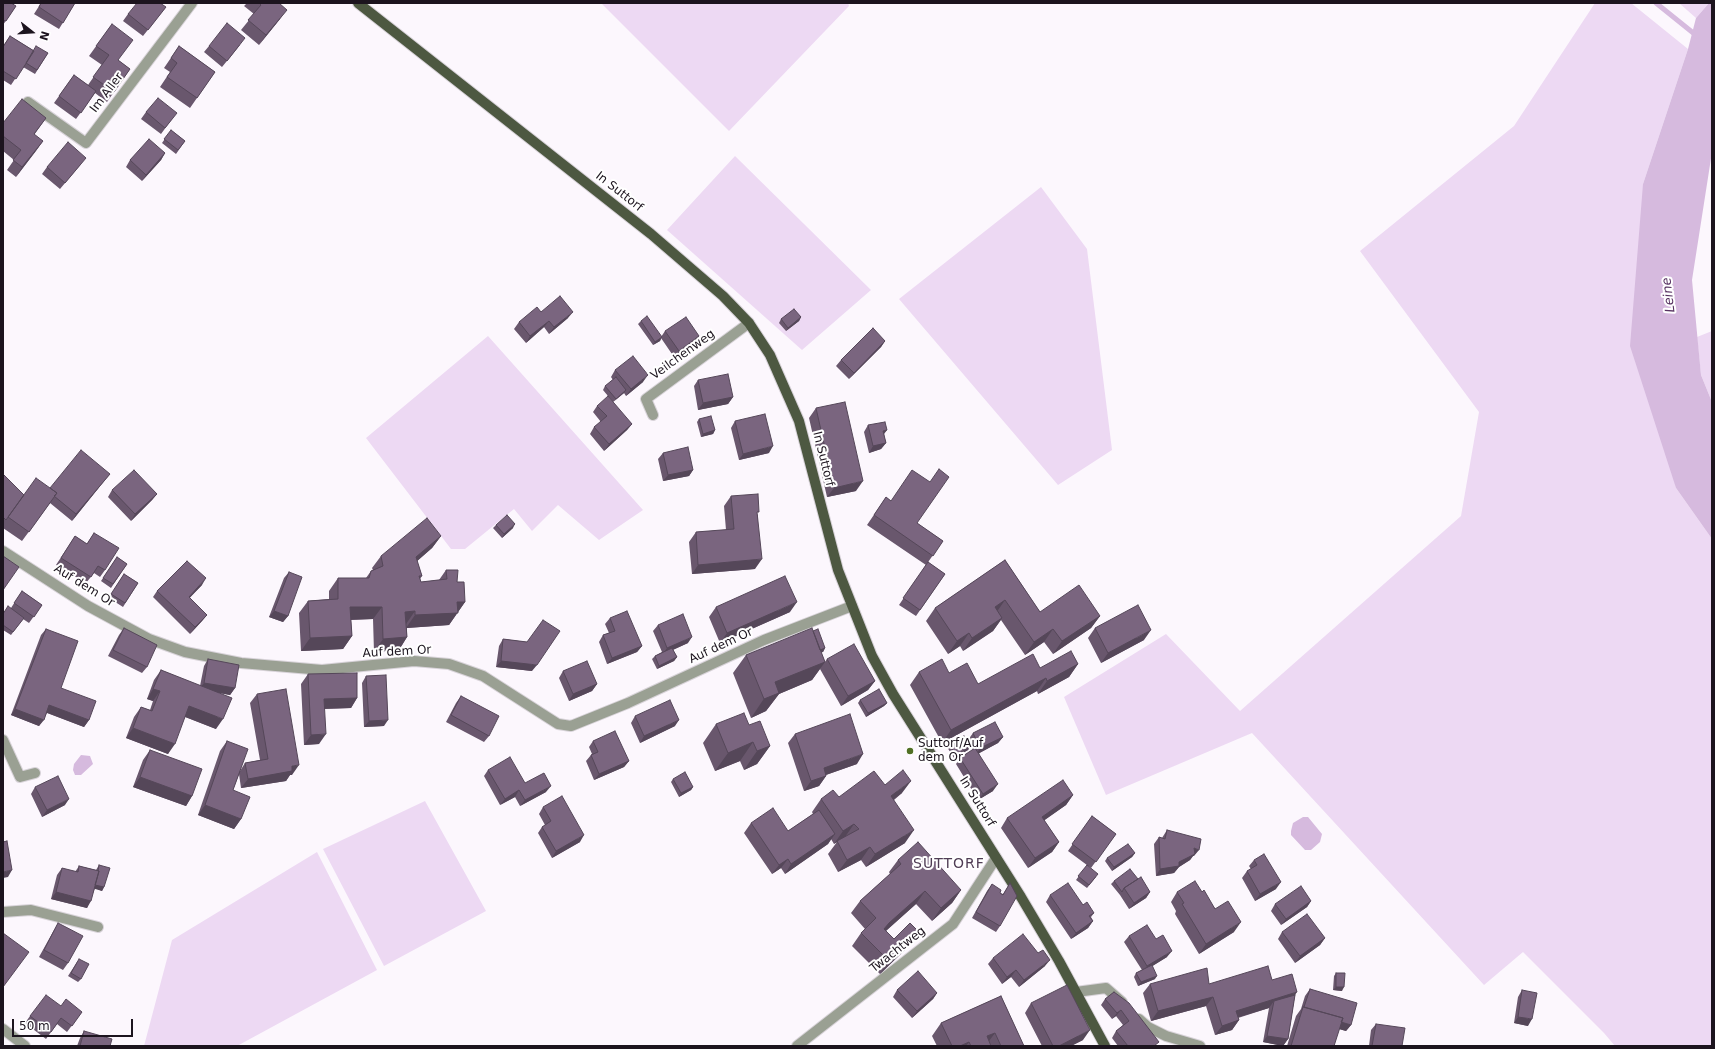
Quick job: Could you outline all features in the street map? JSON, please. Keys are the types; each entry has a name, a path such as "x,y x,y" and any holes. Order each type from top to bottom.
{"main road":[{"name":"In Suttorf","path":"358,3 651,234 723,296 749,323 770,355 799,421 838,570 872,656 893,694 996,858 1076,992 1105,1046"}],"street":[{"name":"Im Aller","path":"28,102 86,143 192,3"},
{"name":"Veilchenweg","path":"653,415 646,398 749,323"},
{"name":"Auf dem Or","path":"3,551 88,606 149,639 185,652 241,663 322,670 414,661 449,664 483,676 558,724 571,726 628,703 764,640 852,606"},
{"path":"3,740 20,777 35,773"},
{"name":"Twachtweg","path":"797,1046 953,924 996,858"},
{"path":"3,912 31,910 98,927"},
{"path":"1076,992 1106,988 1148,1027 1166,1036 1200,1046"},
{"path":"3,1029 25,1046"}],"shaded area":[{"path":"601,3 848,3 849,6 729,131"},
{"path":"1595,3 1631,3 1688,49 1643,184 1676,488 1712,539 1712,1046 1615,1046 1604,1033 1523,952 1484,985 1252,733 1106,795 1064,697 1166,634 1240,711 1461,516 1479,412 1360,251 1514,126"},
{"path":"1679,3 1709,3 1696,18"},
{"path":"735,156 871,290 802,350 667,230"},
{"path":"1041,187 1087,249 1112,450 1058,485 899,299"},
{"path":"1712,331 1712,402 1701,375 1697,337"},
{"path":"488,336 643,510 599,540 558,505 532,531 514,509 465,549 451,549 366,438"},
{"path":"425,801 486,911 384,966 323,849"},
{"path":"317,852 377,970 237,1046 144,1046 172,940"}],"water":[{"name":"Leine","path":"1709,3 1712,3 1712,152 1692,280 1701,375 1712,402 1712,539 1676,488 1630,346 1643,184 1688,49 1696,18"},
{"path":"81,755 90,756 93,764 81,775 75,775 73,770 74,764"},
{"path":"1303,817 1308,817 1322,834 1320,842 1311,850 1305,850 1291,835 1293,823"}],"building":[{"path":"3,3 11,3 16,6 6,21 3,20"},
{"path":"41,3 75,3 63,23 39,7"},
{"path":"137,3 160,3 166,7 148,30 128,14"},
{"path":"259,3 279,3 287,10 266,35 248,20 261,5"},
{"path":"227,23 245,38 227,61 209,46"},
{"path":"112,24 133,40 118,60 130,69 114,92 93,77 109,55 96,46"},
{"path":"10,36 34,51 16,79 3,71 3,47"},
{"path":"36,46 48,53 37,70 26,63"},
{"path":"179,46 215,72 197,98 167,77 177,63 171,58"},
{"path":"74,75 96,91 81,113 59,96"},
{"path":"158,98 177,113 165,128 146,112"},
{"path":"22,99 46,118 34,134 43,141 22,167 13,160 21,150 3,136 3,123"},
{"path":"171,130 185,141 178,150 164,139"},
{"path":"149,139 165,153 146,175 130,160"},
{"path":"68,142 86,158 65,183 47,167"},
{"path":"560,296 573,312 554,327 549,321 530,336 519,322 537,307 541,312"},
{"path":"794,309 801,317 788,328 781,319"},
{"path":"647,316 662,337 655,342 641,321"},
{"path":"686,317 699,336 679,351 665,331"},
{"path":"873,328 885,341 854,373 841,360"},
{"path":"633,356 648,375 631,389 615,370"},
{"path":"728,374 733,397 703,403 698,380"},
{"path":"616,377 626,390 616,399 605,386"},
{"path":"608,396 632,424 609,444 594,427 607,416 597,406"},
{"path":"845,402 863,481 834,488 816,408"},
{"path":"765,414 773,446 743,454 735,421"},
{"path":"711,416 715,430 703,434 699,419"},
{"path":"885,422 887,430 883,431 886,443 873,446 868,425"},
{"path":"688,447 693,470 668,475 663,453"},
{"path":"81,450 110,474 76,514 54,496 57,493 50,488"},
{"path":"939,469 949,477 917,523 943,541 933,556 874,515 886,497 891,501 912,470 930,482"},
{"path":"134,470 157,494 135,514 112,490"},
{"path":"3,474 24,495 6,520 3,517"},
{"path":"36,478 57,493 29,532 8,517"},
{"path":"758,494 759,512 757,512 762,559 698,565 696,532 734,529 731,496"},
{"path":"507,515 515,524 504,534 496,525"},
{"path":"427,518 441,536 416,557 422,576 419,576 421,582 447,579 446,570 458,570 457,582 464,582 465,602 457,602 458,613 415,615 415,611 405,612 407,637 383,639 382,607 350,607 352,636 310,638 308,601 338,599 338,578 369,578 371,571 383,566 381,556"},
{"path":"94,533 119,548 105,570 98,566 91,577 61,558 75,536 87,544"},
{"path":"3,556 19,567 3,590"},
{"path":"117,557 127,564 113,584 103,578"},
{"path":"1005,560 1040,612 1079,585 1100,616 1062,641 1053,629 1034,642 1005,600 995,607 1002,618 972,638 969,633 957,641 935,608"},
{"path":"187,561 206,578 189,597 207,615 195,627 157,591"},
{"path":"928,562 945,574 920,610 903,598"},
{"path":"289,572 302,577 288,616 274,611"},
{"path":"124,574 138,583 125,603 111,594"},
{"path":"785,576 797,602 727,633 716,607"},
{"path":"22,591 42,605 34,617 14,603"},
{"path":"1138,605 1151,630 1108,653 1095,628"},
{"path":"8,606 24,618 13,632 3,625 3,614"},
{"path":"627,611 642,646 612,658 603,635 615,631 610,618"},
{"path":"683,614 692,637 667,648 658,625"},
{"path":"543,620 560,631 537,665 501,661 503,639 527,642"},
{"path":"124,628 157,645 147,667 113,650"},
{"path":"812,628 825,662 775,682 779,693 764,699 746,655"},
{"path":"46,629 78,641 61,688 96,701 89,720 49,705 44,720 15,709"},
{"path":"818,629 825,648 820,650 813,631"},
{"path":"854,644 875,681 848,696 827,659"},
{"path":"672,648 677,657 659,666 655,656"},
{"path":"1071,651 1078,664 1047,681 1046,678 951,730 919,672 942,659 949,673 967,663 978,684 1033,654 1040,668"},
{"path":"208,659 239,665 235,688 204,683"},
{"path":"587,661 597,684 573,694 563,671"},
{"path":"161,670 232,698 223,719 189,706 175,744 133,728 141,707 152,711 160,691 153,689"},
{"path":"357,673 357,698 324,699 326,734 311,735 308,674"},
{"path":"386,675 388,720 369,721 366,676"},
{"path":"286,689 299,765 292,766 292,771 248,779 245,763 268,759 257,694"},
{"path":"879,689 887,703 868,713 860,700"},
{"path":"461,696 499,716 489,736 451,715"},
{"path":"670,700 679,720 644,736 635,716"},
{"path":"744,713 749,725 760,721 770,746 757,751 753,742 728,753 716,724"},
{"path":"850,714 863,754 824,768 826,776 811,781 795,734"},
{"path":"995,722 1003,737 980,748 973,733"},
{"path":"615,731 629,761 599,774 591,755 598,752 593,741"},
{"path":"964,736 970,747 956,755 949,744"},
{"path":"227,741 248,749 233,790 250,797 241,819 205,805"},
{"path":"975,748 998,784 983,794 960,758"},
{"path":"150,750 202,769 192,796 140,777"},
{"path":"510,757 525,783 544,773 551,786 525,800 519,790 505,799 488,770"},
{"path":"903,770 911,781 891,796 914,830 875,854 870,847 847,860 837,841 859,829 854,824 843,831 821,799 833,790 839,797 874,771 885,785"},
{"path":"685,772 693,787 681,793 673,779"},
{"path":"58,776 69,799 47,810 35,787"},
{"path":"1063,780 1073,795 1042,817 1059,842 1035,858 1007,818"},
{"path":"562,796 584,835 556,851 542,827 551,821 543,807"},
{"path":"773,808 788,831 819,810 835,834 791,864 788,859 779,865 751,823"},
{"path":"1092,816 1116,834 1096,862 1072,844"},
{"path":"1167,830 1201,839 1199,850 1194,848 1195,854 1179,862 1179,866 1160,869 1159,837 1165,839"},
{"path":"7,841 12,870 3,872 3,842"},
{"path":"918,842 961,890 941,908 925,891 889,923 884,929 894,939 910,923 919,932 889,961 861,933 876,918 860,901 901,864 898,860"},
{"path":"1128,844 1135,853 1114,867 1107,858"},
{"path":"1264,854 1281,882 1260,894 1247,871 1257,865 1254,860"},
{"path":"99,865 110,868 104,887 95,885"},
{"path":"1087,865 1098,874 1089,885 1078,876"},
{"path":"79,866 99,871 91,901 56,892 62,868 78,872"},
{"path":"1130,869 1138,879 1124,888 1122,892 1114,881"},
{"path":"1141,877 1150,892 1134,903 1124,888"},
{"path":"1195,881 1202,892 1204,890 1215,909 1228,901 1241,922 1206,944 1182,904 1184,903 1177,892"},
{"path":"1010,883 1017,896 1000,926 976,912 992,884 1001,890 1000,893 1003,895"},
{"path":"1068,883 1083,905 1087,902 1094,913 1089,916 1093,921 1076,933 1050,895"},
{"path":"1301,886 1311,901 1286,919 1275,904"},
{"path":"1307,914 1325,938 1300,956 1282,932"},
{"path":"58,923 83,936 68,963 44,950"},
{"path":"1147,925 1156,939 1163,935 1172,951 1147,966 1129,936"},
{"path":"3,933 29,952 3,987"},
{"path":"1023,934 1038,953 1043,950 1050,960 1024,980 1016,970 1007,977 993,958"},
{"path":"79,959 89,964 81,979 71,973"},
{"path":"1152,965 1157,976 1141,982 1136,973"},
{"path":"1268,966 1272,980 1292,974 1297,992 1236,1011 1239,1020 1222,1026 1213,997 1158,1011 1150,984 1207,968 1209,984"},
{"path":"918,971 937,993 917,1011 897,990"},
{"path":"1336,973 1345,973 1344,987 1336,987"},
{"path":"1067,985 1090,1030 1059,1046 1053,1046 1031,1003"},
{"path":"1310,989 1357,1003 1351,1025 1341,1022 1343,1018 1304,1007"},
{"path":"1522,990 1537,993 1532,1019 1518,1017"},
{"path":"1114,992 1129,1003 1159,1042 1154,1046 1128,1046 1116,1031 1129,1021 1121,1010 1117,1013 1105,999"},
{"path":"46,995 61,1006 66,999 82,1012 72,1026 61,1018 51,1032 30,1016"},
{"path":"1295,995 1288,1039 1267,1036 1274,1001"},
{"path":"1001,996 1024,1046 1001,1046 995,1033 987,1036 991,1046 971,1046 969,1042 960,1046 952,1046 941,1023"},
{"path":"1303,1007 1343,1018 1334,1046 1291,1046"},
{"path":"1376,1024 1405,1028 1402,1046 1372,1046"},
{"path":"84,1031 112,1039 110,1046 80,1046"}],"waterway":[{"path":"1656,3 1697,36"}],"place":[{"name":"Suttorf/Auf dem Or","path":"910,751"}],"district":[{"name":"SUTTORF","path":"949,864"}]}
